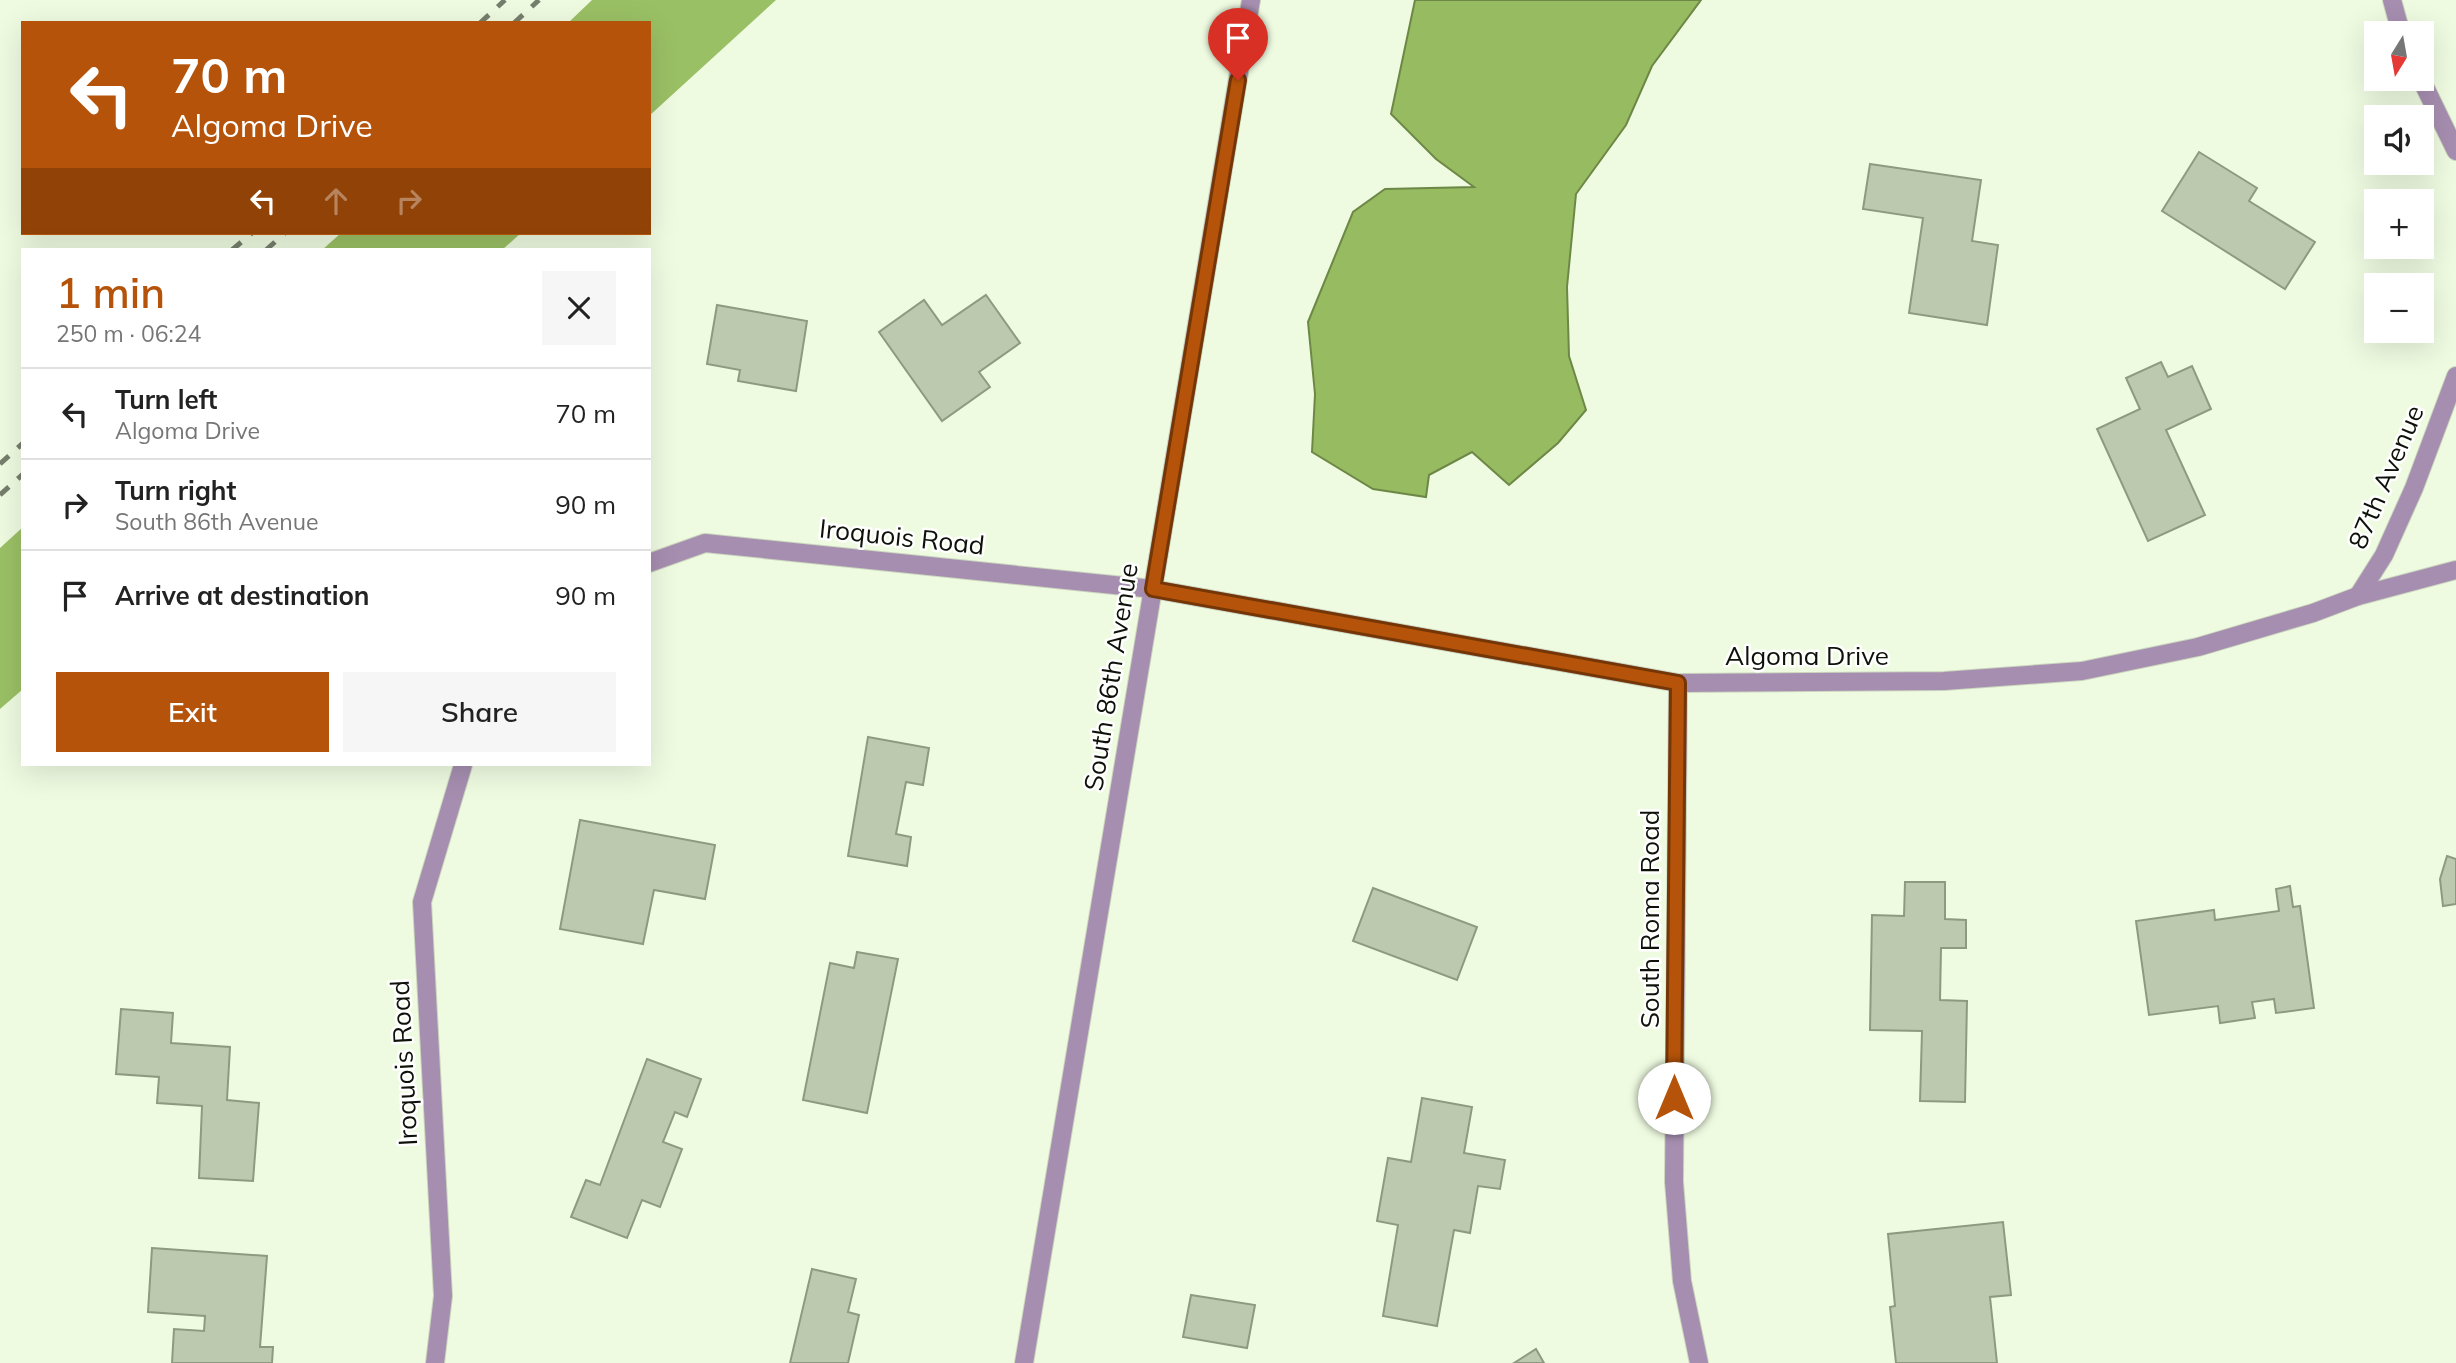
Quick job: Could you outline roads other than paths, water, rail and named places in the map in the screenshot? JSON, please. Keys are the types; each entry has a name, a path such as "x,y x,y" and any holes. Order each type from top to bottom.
{"street":[{"name":"South 86th Avenue","path":"1024,1363 1251,0"},
{"path":"2392,0 2398,21"},
{"path":"2427,91 2456,150"},
{"name":"87th Avenue","path":"2358,596 2395,533 2456,376"},
{"name":"Iroquois Road","path":"651,562 705,543 1153,589"},
{"name":"Algoma Drive","path":"1153,589 1678,683 1944,681 2082,671 2198,647 2313,613 2358,596 2456,570"},
{"name":"South Roma Road","path":"1678,683 1674,1182 1682,1281 1699,1363"},
{"name":"Iroquois Road","path":"435,1363 443,1296 422,902 463,766"}],"railway":[{"path":"482,21 505,0"},
{"path":"516,21 539,0"},
{"path":"234,248 250,235"},
{"path":"268,248 283,235"},
{"path":"0,464 21,445"},
{"path":"0,495 21,476"}]}
